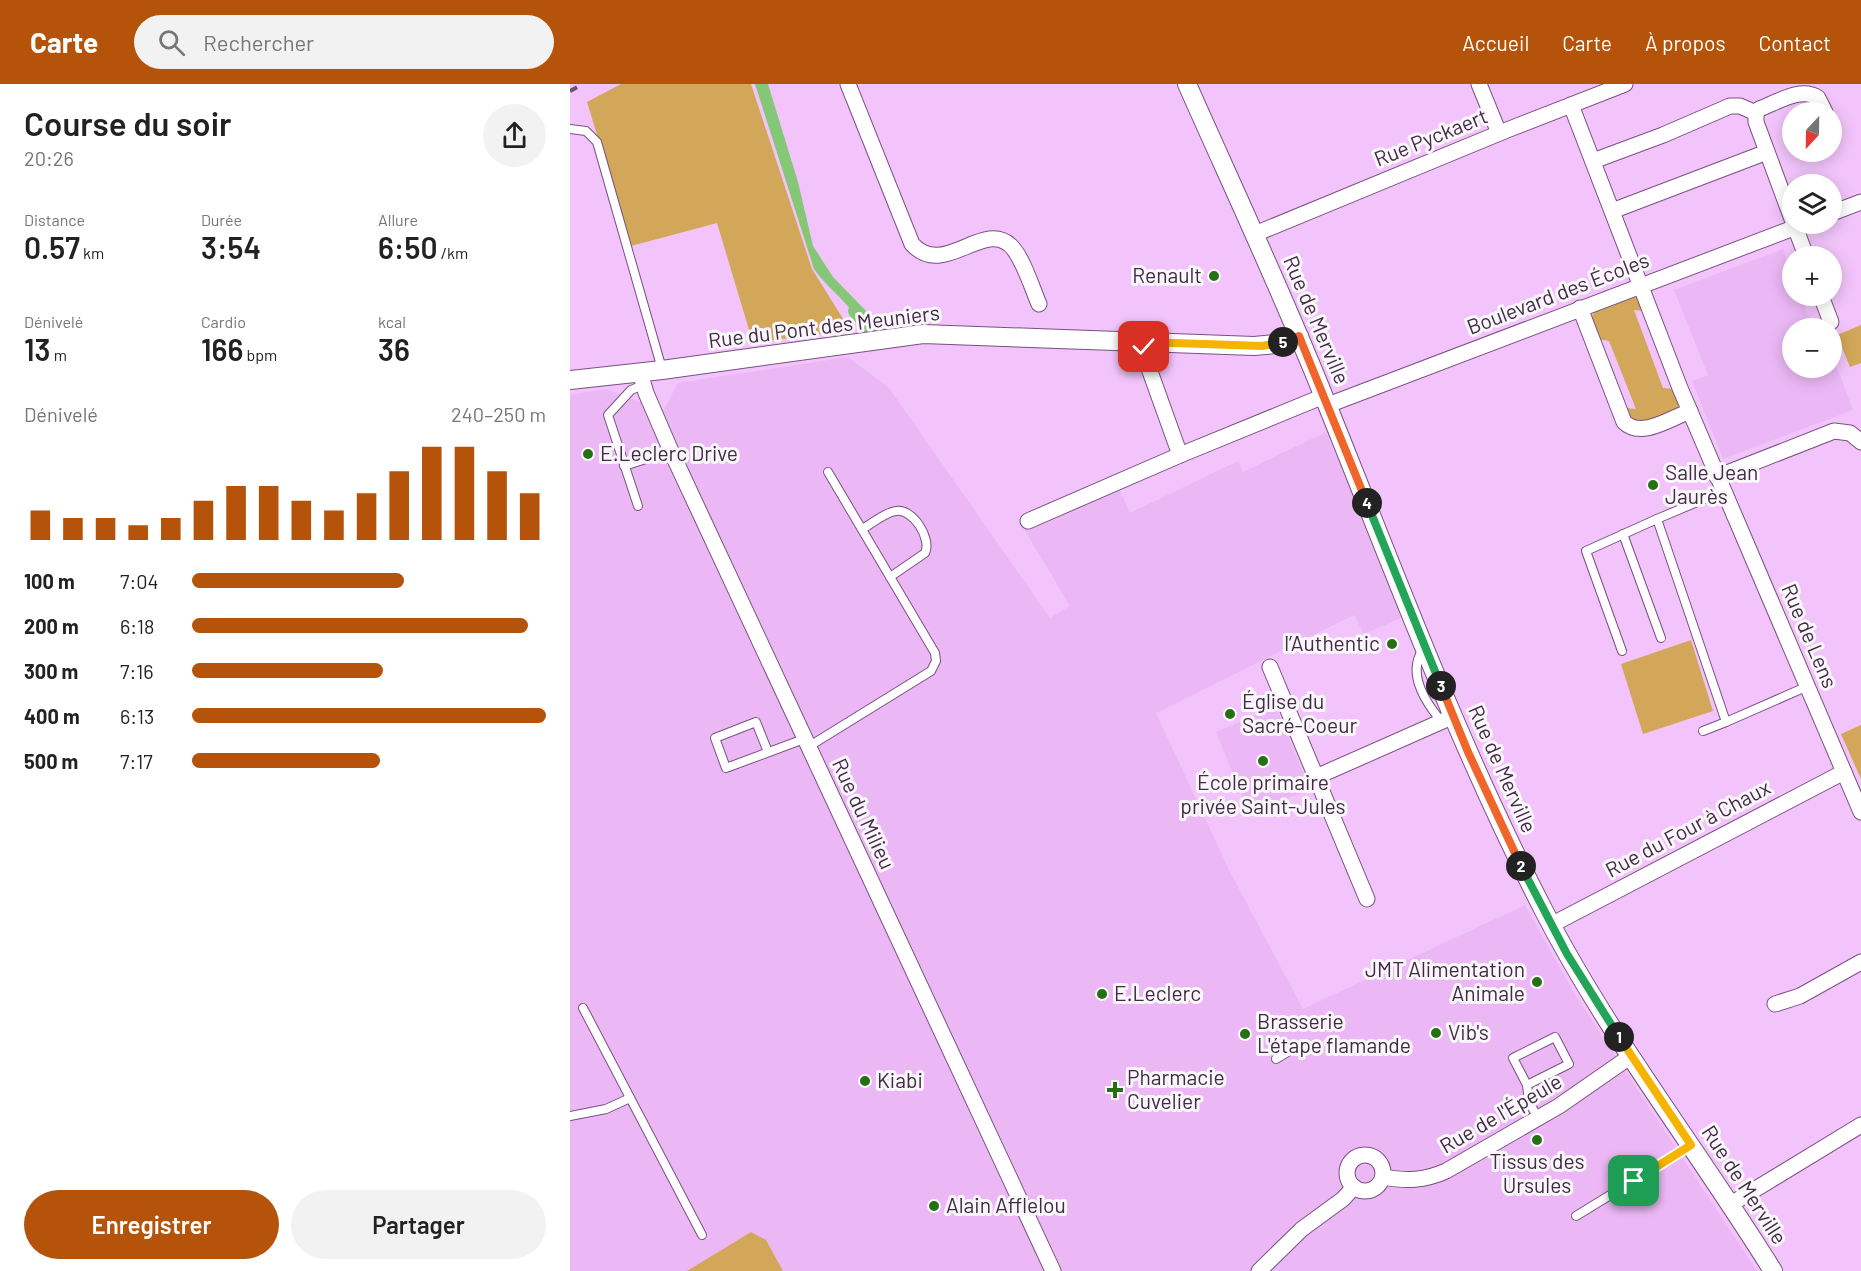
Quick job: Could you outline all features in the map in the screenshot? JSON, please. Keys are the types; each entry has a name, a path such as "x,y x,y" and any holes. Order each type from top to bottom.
{"street":[{"path":"848,84 912,244 921,252 938,256 990,238 1006,242 1017,255 1039,304"},
{"name":"Rue de Merville","path":"1187,84 1255,234 1326,400 1425,646 1448,719 1551,925 1575,968 1773,1271"},
{"path":"1479,84 1499,133"},
{"name":"Rue Pyckaert","path":"1255,234 1499,133 1625,84"},
{"path":"1782,189 1756,122 1756,113 1759,109 1806,93 1818,98 1820,102"},
{"name":"Rue de Lens","path":"1571,105 1690,411 1861,812"},
{"path":"1593,161 1663,135 1730,106 1744,107 1756,113"},
{"path":"1612,211 1767,152"},
{"path":"1842,209 1861,202"},
{"name":"Boulevard des Écoles","path":"1028,521 1180,455 1580,308 1782,229"},
{"path":"1580,308 1624,422 1628,426 1636,429 1646,428 1690,411"},
{"name":"Rue du Pont des Meuniers","path":"570,380 641,379 662,370 923,334 1262,346 1299,336"},
{"path":"1144,342 1147,363 1180,455"},
{"name":"Rue du Milieu","path":"641,379 671,451 1053,1271"},
{"path":"1720,484 1834,431 1845,431 1861,441"},
{"path":"1270,667 1367,899"},
{"path":"1316,777 1448,719"},
{"name":"Rue du Four à Chaux","path":"1551,925 1844,772"},
{"path":"1775,1004 1800,996 1861,962"},
{"name":"Rue de l'Épeule","path":"1383,1177 1407,1181 1433,1177 1582,1092 1631,1056"},
{"path":"1731,1204 1859,1130"},
{"path":"1361,1155 1370,1156 1378,1160 1383,1168 1383,1177 1378,1185 1370,1190 1362,1190 1354,1187 1348,1177 1348,1168 1353,1160 1361,1155"},
{"path":"1259,1271 1302,1229 1343,1199 1354,1187"}],"lane":[{"path":"570,129 586,131 597,142 662,370"},
{"path":"638,506 608,415 641,379"},
{"path":"624,466 671,451"},
{"path":"768,752 756,722 715,738 726,768 768,752 806,743 931,672 935,665 935,652 828,472"},
{"path":"1623,651 1586,551 1657,519 1720,484"},
{"path":"862,529 894,511 902,511 911,515 927,539 928,547 925,553 890,577"},
{"path":"1657,519 1726,722"},
{"path":"1623,534 1661,638"},
{"path":"1703,731 1808,686"},
{"path":"583,1008 702,1234"},
{"path":"1527,1086 1569,1064 1555,1037 1513,1058 1527,1086 1529,1102 1538,1118"},
{"path":"1276,1059 1296,1047"},
{"path":"570,1116 606,1109 630,1098"},
{"path":"1576,1216 1691,1145"}],"shaded area":[{"path":"621,84 751,84 812,269 850,330 753,343 717,223 631,246 587,102"},
{"path":"755,84 768,84 798,182 813,246 833,277 870,315 873,323 861,325 851,310 814,269"},
{"path":"1782,249 1782,306 1805,306 1809,318 1782,318 1782,378 1841,378 1853,410 1723,459 1692,381 1708,375 1674,290"},
{"path":"1632,296 1639,299 1644,311 1634,310 1663,388 1674,389 1679,400 1679,406 1670,413 1650,421 1637,423 1632,423 1625,408 1636,409 1609,341 1598,339 1591,317 1596,310"},
{"path":"1861,325 1861,363 1850,367 1842,347 1842,333"},
{"path":"848,357 889,388 1050,618 1070,606 1024,529 1118,486 1130,513 1238,461 1243,472 1326,432 1406,616 1364,634 1354,615 1156,713 1230,872 1303,1009 1525,905 1574,993 1757,1271 783,1271 766,1240 751,1232 687,1271 570,1271 570,395 606,389 663,411 678,383"},
{"path":"1691,640 1713,711 1643,734 1621,664"},
{"name":"École primaire privée Saint-Jules","path":"1276,707 1310,789 1250,815 1216,732"},
{"path":"1861,725 1861,779 1841,734"},
{"path":"751,1232 766,1240 783,1271 687,1271"}],"waterway":[{"path":"855,311 874,332"}],"railway":[{"path":"570,91 583,84"}],"place":[{"name":"Renault","path":"1214,276"},
{"name":"E.Leclerc Drive","path":"588,454"},
{"name":"Salle Jean Jaurès","path":"1653,485"},
{"name":"l’Authentic","path":"1392,644"},
{"name":"Église du Sacré-Coeur","path":"1230,714"},
{"name":"École primaire privée Saint-Jules","path":"1263,761"},
{"name":"JMT Alimentation Animale","path":"1537,982"},
{"name":"E.Leclerc","path":"1102,994"},
{"name":"Vib's","path":"1436,1033"},
{"name":"Brasserie L'étape flamande","path":"1245,1034"},
{"name":"Kiabi","path":"865,1081"},
{"name":"Pharmacie Cuvelier","path":"1115,1090"},
{"name":"Tissus des Ursules","path":"1537,1140"},
{"name":"Alain Afflelou","path":"934,1206"}],"route":[{"path":"1144,347 1144,342 1262,346 1299,336 1468,752 1519,861 1575,968 1691,1145 1634,1181"}]}
